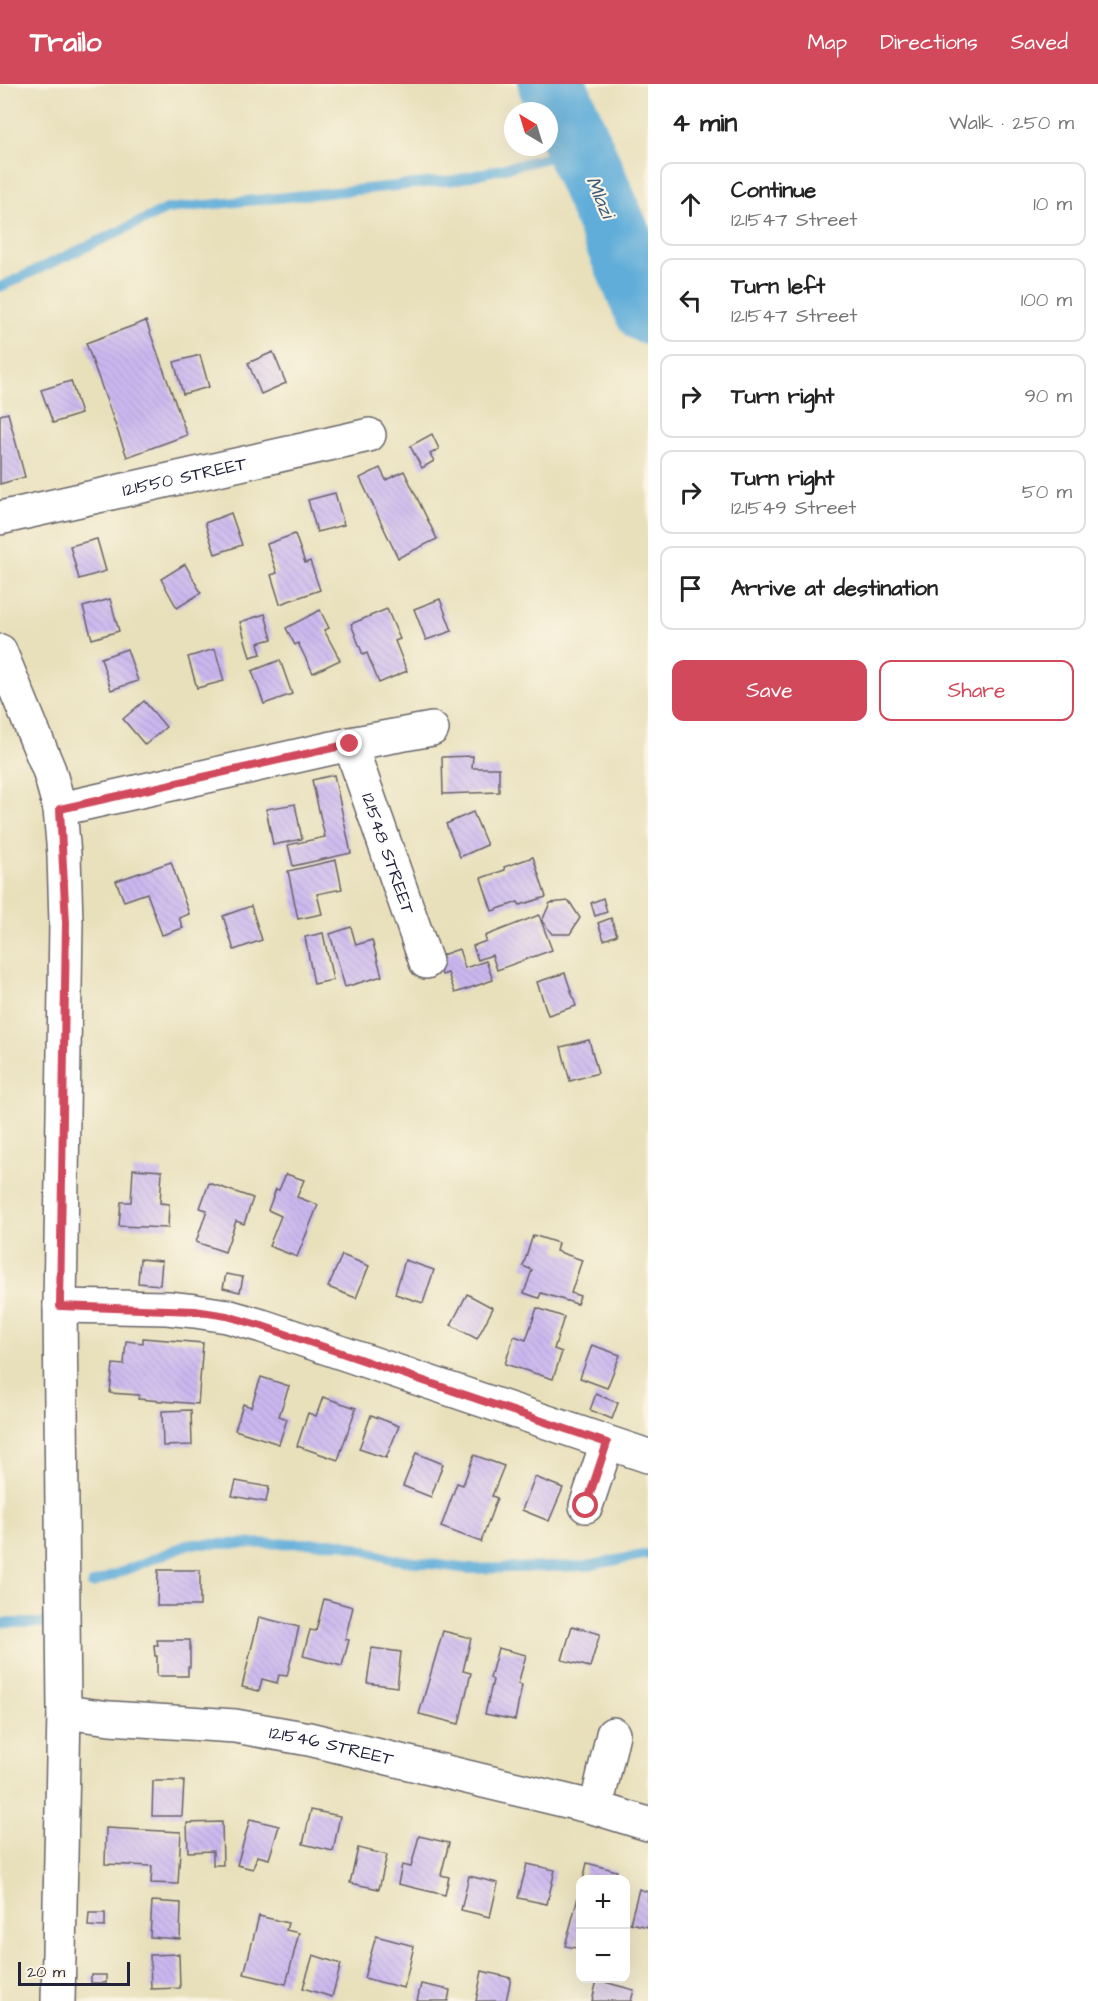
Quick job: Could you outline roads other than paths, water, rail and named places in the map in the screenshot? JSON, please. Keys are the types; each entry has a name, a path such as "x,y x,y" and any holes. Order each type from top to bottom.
{"street":[{"name":"121550 STREET","path":"0,518 369,435"},
{"path":"0,651 39,743 60,809 66,923 60,1306 63,1712 58,2001"},
{"path":"60,809 350,744 432,729"},
{"name":"121548 STREET","path":"350,744 426,962"},
{"path":"60,1306 167,1308 227,1316 648,1456"},
{"path":"586,1506 607,1443"},
{"name":"121546 STREET","path":"63,1712 110,1718 265,1730 596,1808 648,1824"},
{"path":"596,1808 613,1734"}],"waterway":[{"name":"Mlazi","path":"552,84 648,310"},
{"path":"0,287 167,209 455,180 580,150"},
{"path":"92,1584 189,1544 341,1543 392,1559 469,1569 586,1566 648,1554"},
{"path":"0,1623 44,1623"}]}
